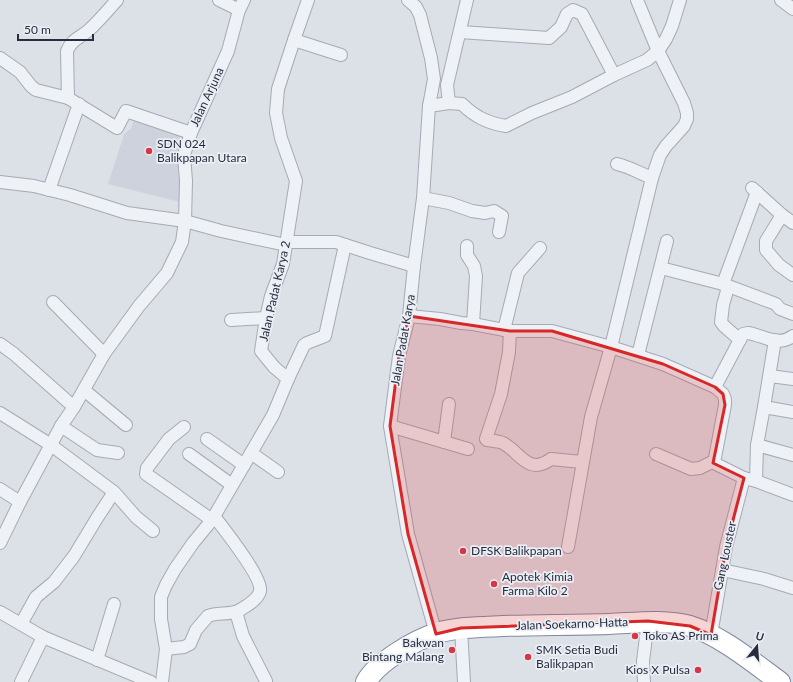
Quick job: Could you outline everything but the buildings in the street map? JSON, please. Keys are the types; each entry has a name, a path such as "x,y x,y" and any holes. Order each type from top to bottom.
{"highway":[{"name":"Jalan Soekarno-Hatta","path":"366,682 385,661 407,646 436,634 461,628 648,621 675,623 690,626 703,631 740,653 780,682"}],"street":[{"path":"68,98 67,55 69,46 72,42 89,30 117,0"},
{"path":"219,0 241,5"},
{"name":"Jalan Padat Karya 2","path":"288,379 274,367 261,351 271,296 283,264 296,181 281,138 276,113 278,89 308,0"},
{"name":"Jalan Padat Karya","path":"408,0 416,7 420,15 431,58 434,79 429,106 423,198 409,316 399,356 390,426 408,534 436,634"},
{"path":"449,103 447,85 467,0"},
{"path":"568,547 591,417 611,347 652,178 662,151 684,126 688,116 637,0"},
{"path":"429,106 449,103 462,104 470,112 485,121 506,126 532,113 572,97 614,74 648,60 658,50 670,30 680,0"},
{"path":"781,0 793,9"},
{"name":"Jalan Arjuna","path":"0,543 20,502 61,426 74,407 104,354 139,306 167,273 182,242 185,221 186,181 184,155 191,133 228,51 241,5"},
{"path":"460,32 549,38 561,26 567,14 572,10 582,14 614,74"},
{"path":"294,40 341,55"},
{"path":"0,58 20,72 36,90 68,98 117,128 126,112 191,133"},
{"path":"49,190 79,104"},
{"path":"616,164 629,166 635,171 652,178"},
{"path":"0,182 34,186 70,195 127,213 185,221 221,231 286,244 324,241 336,242 414,266"},
{"path":"740,340 721,322 726,285 754,190 793,223"},
{"path":"423,198 449,203 472,211 497,212 502,216 499,232"},
{"path":"782,215 766,241 766,250 779,265 793,275"},
{"path":"638,356 648,311 661,268 667,241"},
{"path":"162,682 166,649 161,619 161,597 175,569 213,518 273,415 304,345 325,336 345,244"},
{"path":"467,246 467,255 474,266 476,276 473,324"},
{"path":"540,248 517,276 507,331 509,352 501,394 486,439 505,443 524,461 534,464 546,463 551,459 582,462"},
{"path":"661,268 726,285 776,304 780,309 793,314"},
{"path":"53,302 104,354"},
{"path":"409,316 473,324 507,331 552,331 611,347 663,364 715,387 723,394 725,405 714,461"},
{"path":"231,320 266,318"},
{"path":"715,387 743,334 748,333 783,342 793,336"},
{"path":"756,481 757,445 775,340"},
{"path":"0,344 14,354 74,407"},
{"path":"770,376 793,379"},
{"path":"84,390 126,425"},
{"path":"444,442 449,404"},
{"path":"764,407 793,412"},
{"path":"0,412 40,440 51,445 114,492 136,517 153,531"},
{"path":"61,426 97,450 118,453"},
{"path":"390,426 468,449"},
{"path":"166,649 184,647 190,644 196,630 208,616 236,612 255,600 260,591 260,587 252,568 213,518 146,474 147,468 169,439 184,427"},
{"path":"207,439 244,465"},
{"path":"757,445 793,455"},
{"path":"251,453 278,472"},
{"path":"189,454 232,485"},
{"path":"656,454 690,469 700,468 714,461"},
{"path":"714,461 715,464 744,478 793,495"},
{"name":"Gang Louster","path":"710,635 726,547 744,478"},
{"path":"0,489 20,502"},
{"path":"21,624 36,597 54,582 74,556 114,492"},
{"path":"722,570 764,579 793,588"},
{"path":"97,660 114,604"},
{"path":"0,612 43,637 152,682"},
{"path":"236,612 243,636 266,681"},
{"path":"644,682 643,661 648,621"},
{"path":"461,628 464,682"},
{"path":"21,682 43,637"}],"highlighted area":[{"path":"409,316 510,331 552,331 663,364 715,387 723,394 725,405 713,463 744,478 726,547 711,635 690,626 648,621 461,628 436,634 408,534 390,426 399,356"}],"shaded area":[{"name":"SDN 024 Balikpapan Utara","path":"134,119 181,134 178,164 180,202 108,184 124,134 131,129"}],"place":[{"name":"SDN 024 Balikpapan Utara","path":"149,151"},
{"name":"DFSK Balikpapan","path":"463,551"},
{"name":"Apotek Kimia Farma Kilo 2","path":"494,584"},
{"name":"Toko AS Prima","path":"635,636"},
{"name":"Bakwan Bintang Malang","path":"452,650"},
{"name":"SMK Setia Budi Balikpapan","path":"528,657"},
{"name":"Kios X Pulsa","path":"698,670"}]}
